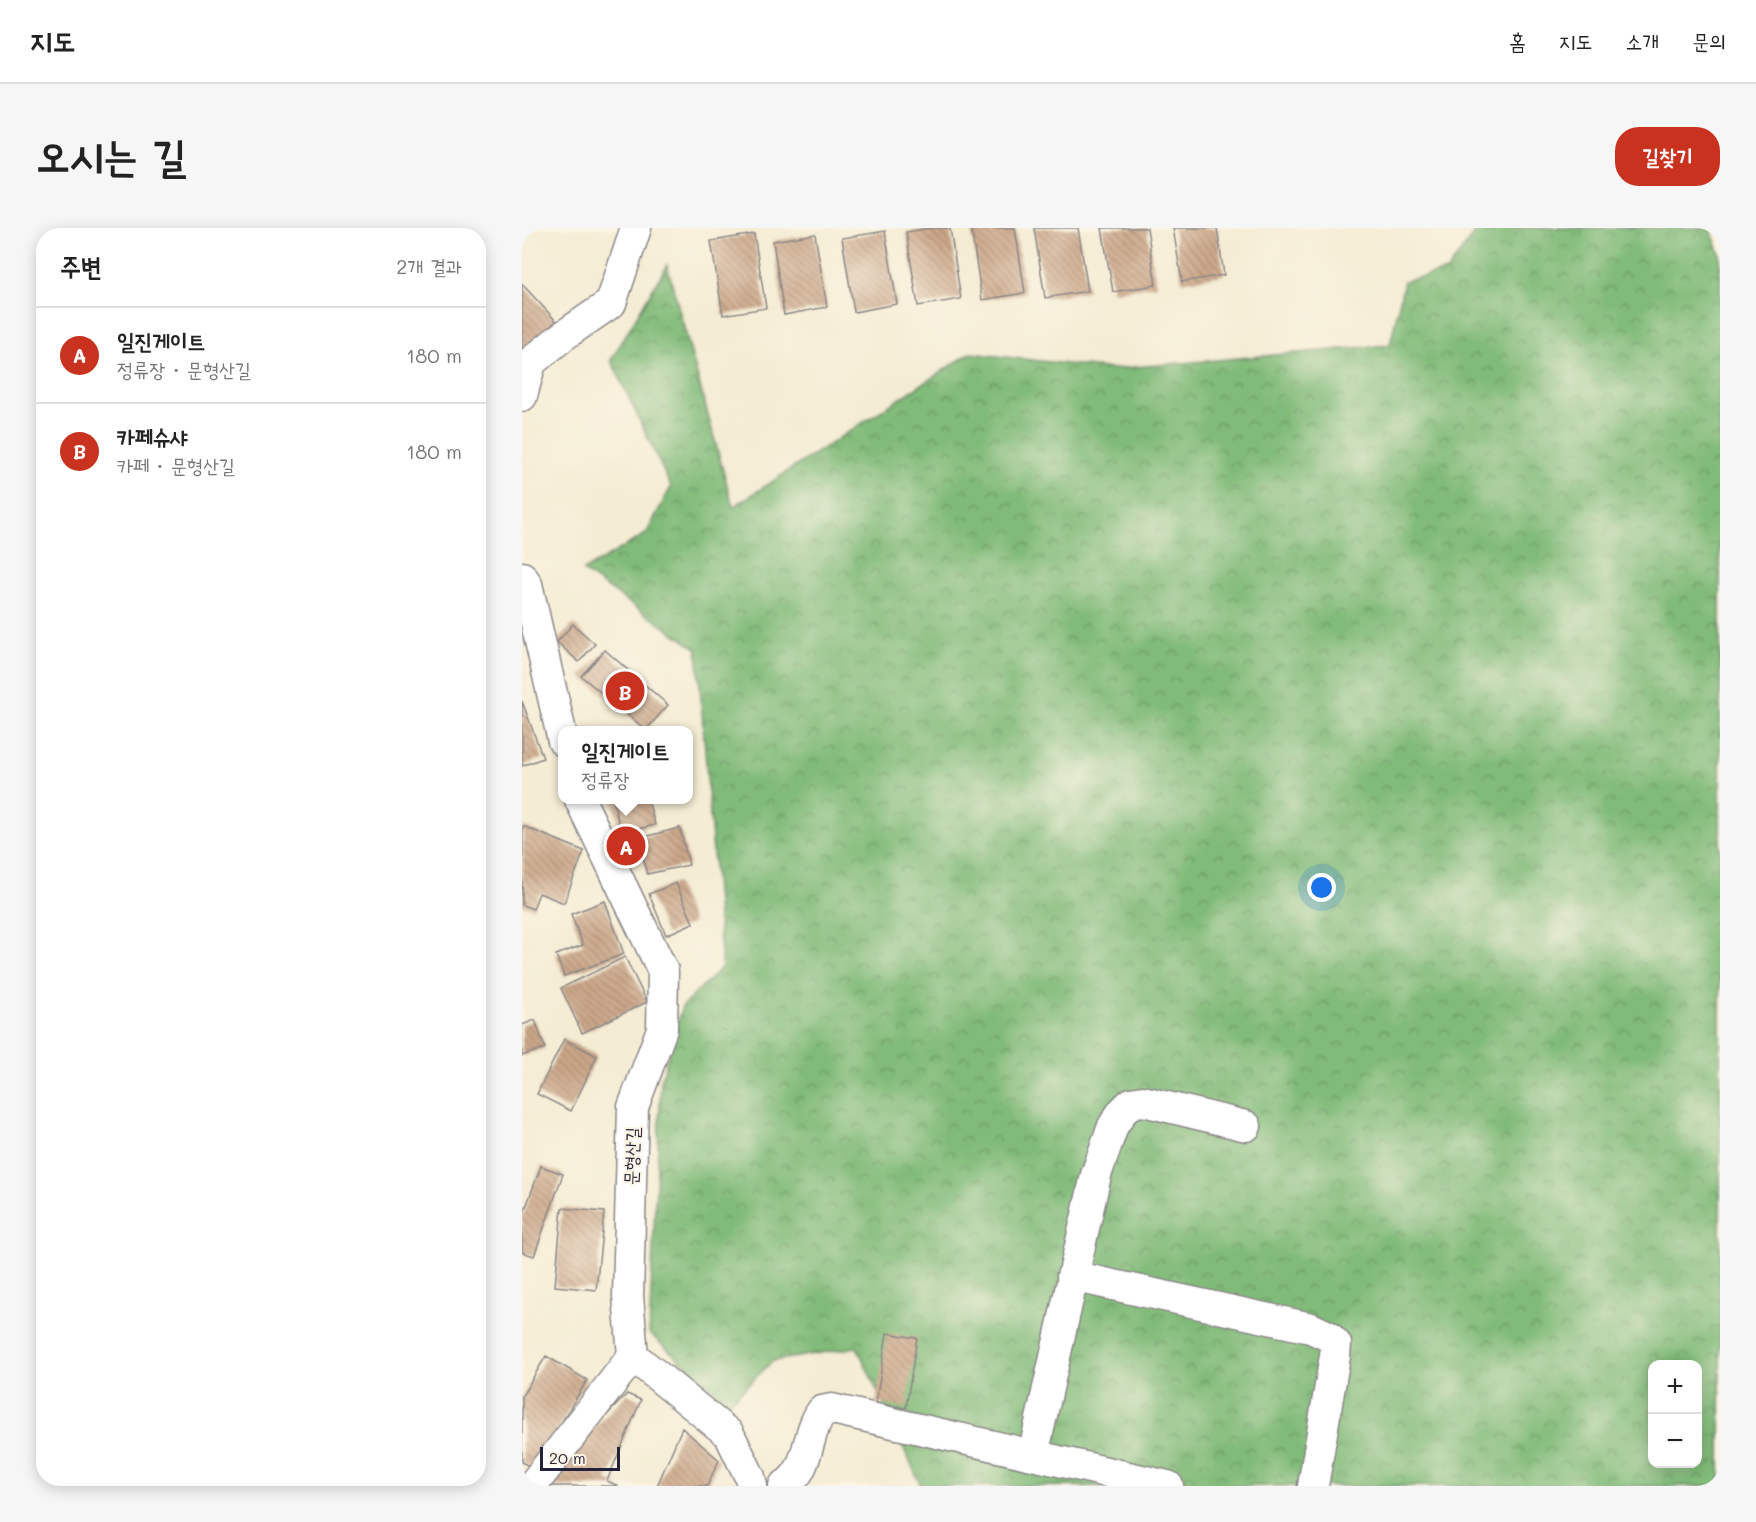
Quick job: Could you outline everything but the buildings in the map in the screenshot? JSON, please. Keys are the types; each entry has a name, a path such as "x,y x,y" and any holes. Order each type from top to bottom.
{"street":[{"path":"522,396 531,363 562,336 611,303 636,228"},
{"path":"522,577 527,584 542,641 560,726"},
{"name":"문형산길","path":"582,804 663,971 662,1029 633,1107 628,1296 633,1356"},
{"path":"1033,1455 1096,1175 1113,1126 1131,1103 1143,1101 1246,1126"},
{"path":"1072,1276 1311,1328 1328,1336 1336,1344 1335,1356 1313,1486"},
{"path":"532,1486 633,1356 729,1434 750,1477 752,1486"},
{"path":"784,1486 795,1479 799,1472 816,1419 822,1411 831,1409 1168,1486"}],"green space":[{"path":"1478,228 1710,228 1720,254 1720,1486 921,1486 857,1347 773,1361 729,1403 649,1333 661,1081 682,1007 722,967 697,649 583,571 646,534 671,487 611,360 667,265 733,507 970,353 1112,369 1390,345 1404,281 1447,271"}],"place":[{"name":"카페슈샤","path":"625,691"},
{"name":"일진게이트","path":"626,846"}]}
